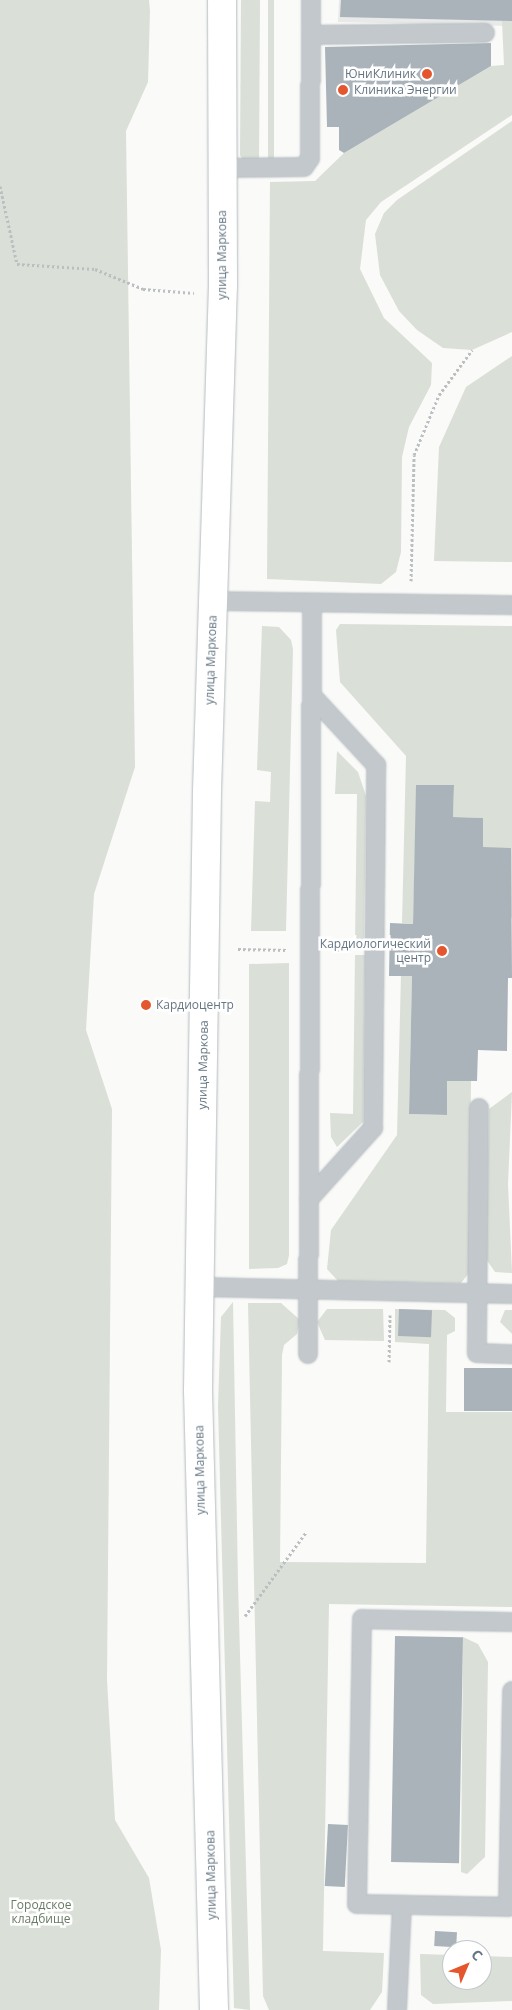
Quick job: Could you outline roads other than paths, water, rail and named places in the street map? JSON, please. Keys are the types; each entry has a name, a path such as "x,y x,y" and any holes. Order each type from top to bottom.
{"street":[{"name":"улица Маркова","path":"214,2010 199,1287 213,601 222,284 222,0"}],"lane":[{"path":"222,168 304,167 310,158 311,0"},
{"path":"311,35 485,33"},
{"path":"213,601 312,604 512,605"},
{"path":"308,1354 312,604"},
{"path":"309,1199 373,1128 376,775 376,765 312,696"},
{"path":"480,1108 477,1353 512,1354"},
{"path":"199,1287 309,1291 512,1294"},
{"path":"512,1622 362,1619 357,1904 508,1907 512,1691"},
{"path":"397,2010 402,1905"}],"place":[{"name":"ЮниКлиник","path":"427,74"},
{"name":"Клиника Энергии","path":"343,90"},
{"name":"Кардиологический центр","path":"442,951"},
{"name":"Кардиоцентр","path":"146,1005"}],"park label":[{"name":"Городское кладбище","path":"41,1912"}]}
